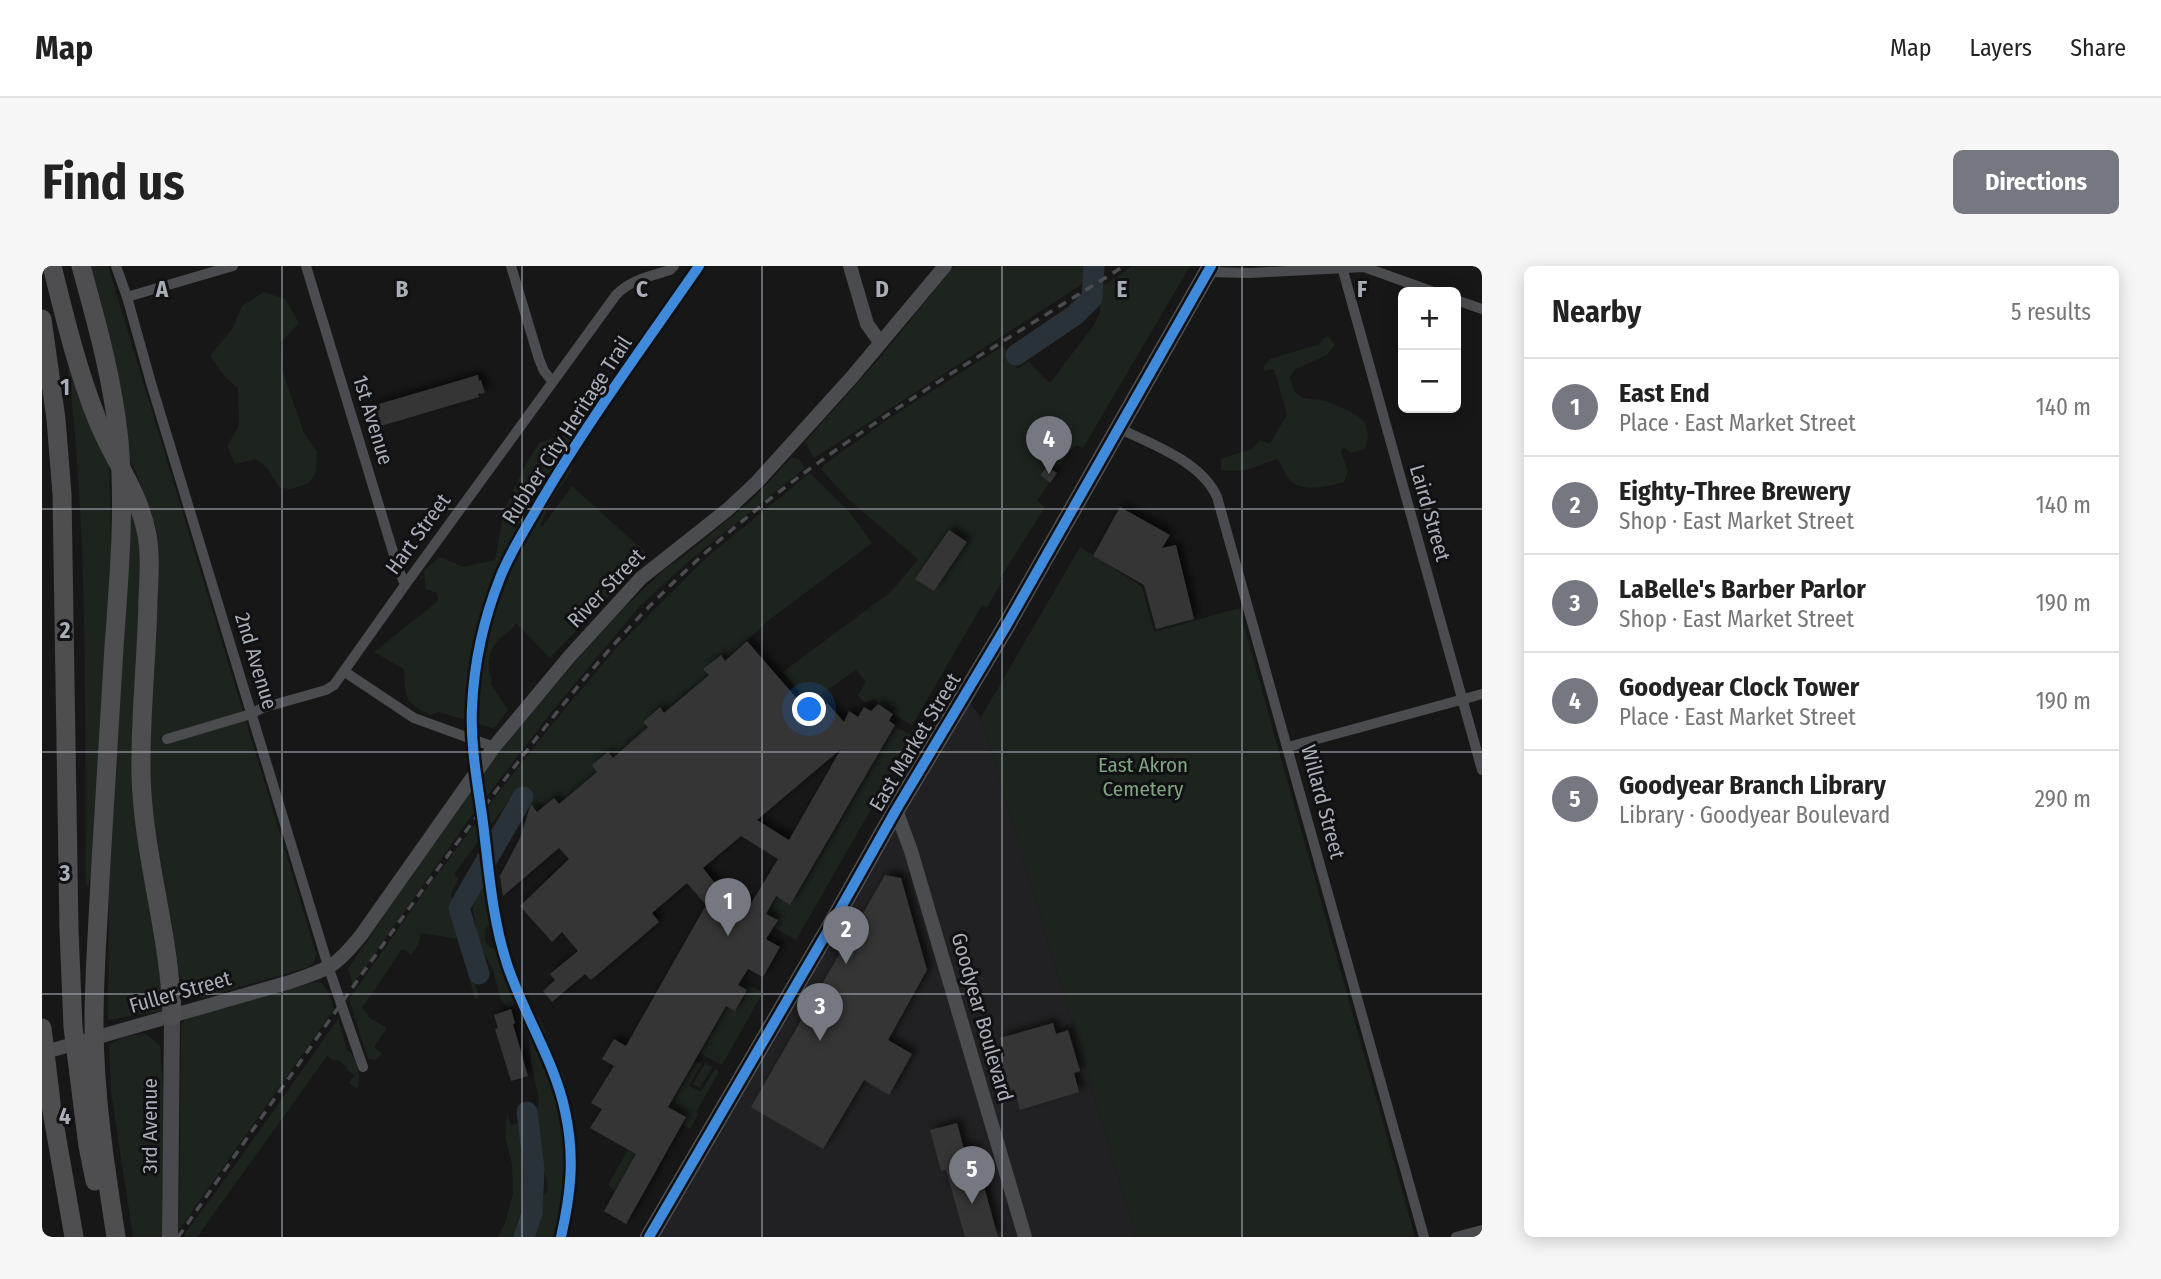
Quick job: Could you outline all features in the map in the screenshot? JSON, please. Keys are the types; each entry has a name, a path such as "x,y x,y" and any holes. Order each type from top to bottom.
{"highway":[{"path":"52,266 82,377 98,422 130,484 141,512 148,542 148,638 141,775 150,867 169,967 172,1016"},
{"path":"81,266 102,340 111,384 119,443 122,534 105,791 94,1022 86,1056 88,1146 105,1237"},
{"path":"42,319 56,419 63,507 69,930 73,1027 86,1056 116,1237"},
{"path":"42,1029 44,1060 74,1237"}],"main road":[{"name":"East Market Street","path":"649,1237 896,810 989,656 1210,269"},
{"name":"3rd Avenue","path":"170,1237 172,1016"}],"street":[{"name":"2nd Avenue","path":"116,266 329,968 363,1067"},
{"path":"127,297 233,266"},
{"name":"1st Avenue","path":"306,266 405,585"},
{"path":"512,266 540,359 552,381"},
{"name":"Hart Street","path":"167,739 326,690 334,685 616,295 632,282 670,270 674,266"},
{"path":"850,266 867,324 880,342"},
{"name":"River Street","path":"329,968 344,956 362,934 494,747 569,657 641,578 727,510 757,482 852,377 945,266"},
{"name":"Laird Street","path":"1342,267 1482,770"},
{"path":"1210,269 1250,273 1364,267 1420,287"},
{"path":"1461,302 1482,309"},
{"name":"Willard Street","path":"1118,428 1191,466 1208,480 1213,488 1226,523 1424,1237"},
{"path":"345,672 414,718 494,747"},
{"path":"1288,747 1482,694"},
{"name":"Goodyear Boulevard","path":"896,810 912,851 1025,1237"},
{"name":"Fuller Street","path":"44,1060 172,1016 329,968"},
{"path":"1456,1237 1482,1230"}],"shaded area":[{"path":"967,699 981,717 1136,1237 1028,1237 899,809"},
{"path":"894,822 907,854 1018,1237 656,1237"}],"green space":[{"path":"91,266 108,266 316,953 315,960 309,967 202,998 188,990 177,968 151,818 148,733 159,557 156,527 130,461"},
{"path":"954,266 1088,266 1087,281 814,458 805,442 879,359"},
{"path":"1133,266 1190,266 1083,448 1077,445 1056,471 1047,465 1039,475 1049,483 1037,501 1045,507 999,580 1002,581 987,608 982,605 912,726 878,704 876,699 864,702 858,695 866,682 856,670 808,703 783,672 892,591 918,559 847,498 821,469 891,417 1003,346 1017,369 1030,361 1050,383 1094,325 1100,311 1100,288"},
{"path":"264,292 285,299 299,323 280,343 282,370 304,433 317,452 316,472 309,483 291,489 280,488 267,468 256,459 235,464 227,446 239,426 238,388 226,378 210,356 233,328 242,306"},
{"path":"1328,336 1335,345 1327,355 1296,369 1290,377 1299,396 1332,403 1356,415 1367,428 1365,449 1351,453 1343,447 1341,452 1348,471 1344,482 1316,488 1294,484 1277,459 1243,470 1221,470 1221,459 1252,449 1260,440 1270,444 1287,414 1274,369 1264,371 1263,367 1270,359 1320,344"},
{"path":"68,368 77,376 109,460 112,598 94,844 89,883 86,886 82,561 75,432"},
{"path":"564,435 570,440 572,470 550,502 540,526 543,526 572,486 646,553 641,562 550,658 516,623 496,643 489,658 490,683 508,710 495,727 439,712 430,715 410,702 405,687 404,669 374,652 438,601 437,593 426,589 424,571 440,557 463,567 495,560 504,511 526,464 539,443"},
{"path":"792,457 800,460 805,468 689,561 640,606 553,710 464,826 353,985 348,969 486,766 611,620 665,569 751,501"},
{"path":"810,473 850,513 872,543 770,619 725,661 720,655 704,669 708,675 664,713 659,707 643,722 648,727 613,758 608,752 593,765 597,772 559,804 554,799 537,812 517,790 454,874 458,879 451,894 479,998 475,999 459,939 421,933 418,945 411,955 402,949 362,1008 368,1017 387,1028 374,1047 382,1054 376,1060 368,1059 349,999 495,797 618,646 706,558"},
{"path":"129,505 140,532 143,561 133,751 166,999 161,1011 108,1020 109,878"},
{"name":"East Akron Cemetery","path":"1080,547 1142,587 1154,632 1239,608 1415,1237 1136,1237 981,717"},
{"path":"894,726 913,736 796,940 773,927 766,914 776,896 791,904"},
{"path":"494,863 496,886 488,896 492,923 486,928 485,940 489,947 497,949 516,1001 514,1006 508,1008 500,998 493,970 478,942 473,908 482,872"},
{"path":"741,981 763,992 722,1065 699,1053 726,1006 736,1011 747,991 738,985"},
{"path":"316,982 322,983 328,991 334,1009 179,1230 181,1025 192,1015"},
{"path":"529,1009 543,1025 555,1061 565,1080 559,1115 571,1152 572,1169 559,1237 532,1237 537,1225 539,1201 548,1190 535,1120 539,1101 523,1014"},
{"path":"338,1019 347,1050 358,1068 357,1089 349,1083 354,1075 347,1067 327,1056 197,1237 185,1237 185,1233"},
{"path":"146,1034 160,1046 163,1088 162,1237 133,1237 111,1091 109,1045 126,1036"},
{"path":"694,1061 701,1064 689,1086 701,1092 715,1069 719,1072 696,1112 698,1114 690,1129 682,1124 686,1117 668,1107"},
{"path":"705,1063 712,1067 700,1088 693,1084"},
{"path":"507,1112 511,1125 519,1123 525,1181 521,1210 513,1237 498,1237 513,1194 512,1164 505,1137"},
{"path":"628,1150 636,1154 615,1191 608,1185"}],"building":[{"path":"478,375 485,393 478,394 479,397 381,426 380,422 375,424 372,406"},
{"path":"1047,466 1057,473 1050,483 1040,475"},
{"path":"1120,507 1170,535 1162,548 1176,545 1194,619 1156,629 1144,585 1093,556"},
{"path":"949,530 967,542 934,591 915,579"},
{"path":"747,641 812,716 827,703 844,722 849,711 858,717 864,707 871,711 878,704 893,714 889,721 895,725 790,905 776,896 766,914 778,920 766,939 780,947 763,977 748,969 738,985 747,990 735,1011 726,1006 668,1107 686,1117 626,1224 604,1211 636,1154 590,1128 602,1109 591,1103 614,1066 602,1059 614,1039 626,1046 706,905 687,883 652,913 659,922 591,980 585,974 552,1002 543,991 555,980 550,974 578,951 562,932 552,942 520,906 569,859 559,848 503,896 500,876 520,838 531,804 537,812 554,798 559,804 597,772 592,765 608,752 613,758 648,727 643,722 660,707 664,713 709,675 703,669 721,655 725,661","holes":["841,749 789,840 757,820","741,836 778,859 750,905 718,887 703,868"]},
{"path":"885,875 901,878 927,970 888,1040 912,1054 889,1095 864,1080 823,1149 751,1107"},
{"path":"511,1009 528,1076 511,1081 495,1029 498,1028 494,1015"},
{"path":"1053,1023 1056,1034 1068,1030 1080,1071 1074,1073 1079,1092 1020,1110 1014,1089 1003,1092 994,1059 1005,1056 1000,1038"},
{"path":"957,1123 964,1149 973,1147 998,1237 965,1237 946,1170 941,1171 930,1130"}],"waterway":[{"path":"1016,355 1075,315 1092,298 1094,266"},
{"path":"479,974 459,908 523,797"},
{"path":"524,1237 532,1213 534,1169 527,1112"}],"railway":[{"path":"178,1237 439,867 528,749 634,622 742,521 847,442 1124,266"}],"cycle path":[{"name":"Rubber City Heritage Trail","path":"561,1237 570,1174 568,1128 554,1074 507,964 498,929 473,751 472,707 475,674 489,609 513,549 578,442 699,266"},
{"path":"649,1237 896,810 1005,628 1211,266"}],"place":[{"name":"Goodyear Clock Tower","path":"1049,474"},
{"name":"East End","path":"728,936"},
{"name":"Eighty-Three Brewery","path":"846,964"},
{"name":"LaBelle's Barber Parlor","path":"820,1041"},
{"name":"Goodyear Branch Library","path":"972,1204"}]}
